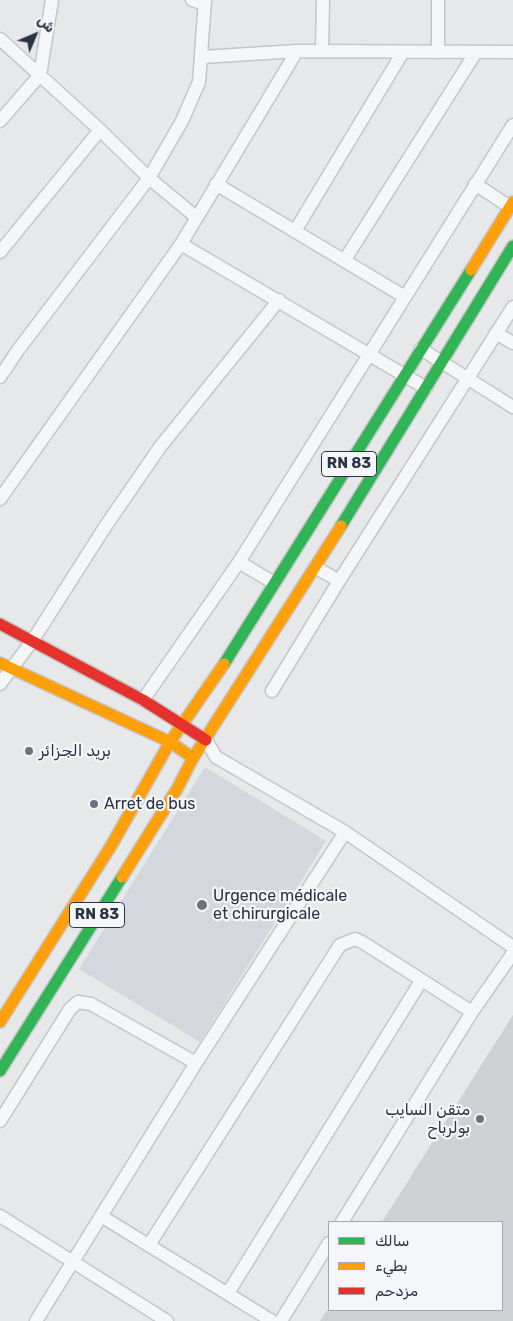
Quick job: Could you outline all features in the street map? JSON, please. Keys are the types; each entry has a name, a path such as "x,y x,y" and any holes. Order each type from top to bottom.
{"main road":[{"name":"RN 83","path":"0,1071 122,852 170,742 222,666 512,205"},
{"name":"RN 83","path":"0,1022 122,852 177,789 194,758 315,567 513,246"},
{"path":"0,624 143,700 183,723 206,740"},
{"path":"5,665 170,742 194,758"}],"street":[{"path":"0,121 40,75 52,0"},
{"path":"322,51 323,0"},
{"path":"438,0 438,52"},
{"path":"0,377 18,350 149,178 182,121 199,82 202,57 200,1"},
{"path":"0,39 100,130 149,178 196,217"},
{"path":"0,500 181,244 296,51"},
{"path":"202,57 296,51 513,52"},
{"path":"295,231 403,52"},
{"path":"344,261 476,52"},
{"path":"143,700 239,562 513,125"},
{"path":"0,252 100,130"},
{"path":"216,184 405,297"},
{"path":"475,184 512,205"},
{"path":"181,244 426,388"},
{"path":"0,684 5,665 33,640 105,527 160,447 279,300"},
{"path":"272,692 339,581 513,307"},
{"path":"496,333 513,343"},
{"path":"421,349 443,361 513,407"},
{"path":"239,562 274,583"},
{"path":"315,567 339,581"},
{"path":"206,740 216,757 345,832 513,946"},
{"path":"194,758 216,757"},
{"path":"37,1320 196,1063 345,832"},
{"path":"149,1246 340,944 355,939 362,942 472,1012"},
{"path":"343,1221 472,1012 513,953"},
{"path":"228,1293 421,981"},
{"path":"0,1121 70,1009 78,1002 91,1004 196,1063"},
{"path":"0,1216 167,1321"},
{"path":"100,1216 272,1321"},
{"path":"281,1321 328,1245"}],"shaded area":[{"name":"Urgence médicale et chirurgicale","path":"205,767 326,841 200,1042 79,969"}],"building":[{"name":"متقن السايب بولرباح","path":"513,1015 513,1321 320,1321 327,1310 503,1311 503,1221 383,1221"}],"traffic: fast":[{"path":"341,526 513,246"},
{"path":"224,664 471,270"},
{"path":"0,1071 122,877"}],"traffic: slow":[{"path":"471,270 513,202"},
{"path":"122,877 177,789 193,758 341,526"},
{"path":"0,663 170,742 193,758"},
{"path":"0,1022 111,846 170,742 224,664"}],"traffic: jam":[{"path":"0,624 143,700 206,740"}],"place":[{"name":"بريد الجزائر","path":"29,751"},
{"name":"Arret de bus","path":"94,804"},
{"name":"Urgence médicale et chirurgicale","path":"202,905"},
{"name":"متقن السايب بولرباح","path":"480,1119"}]}
